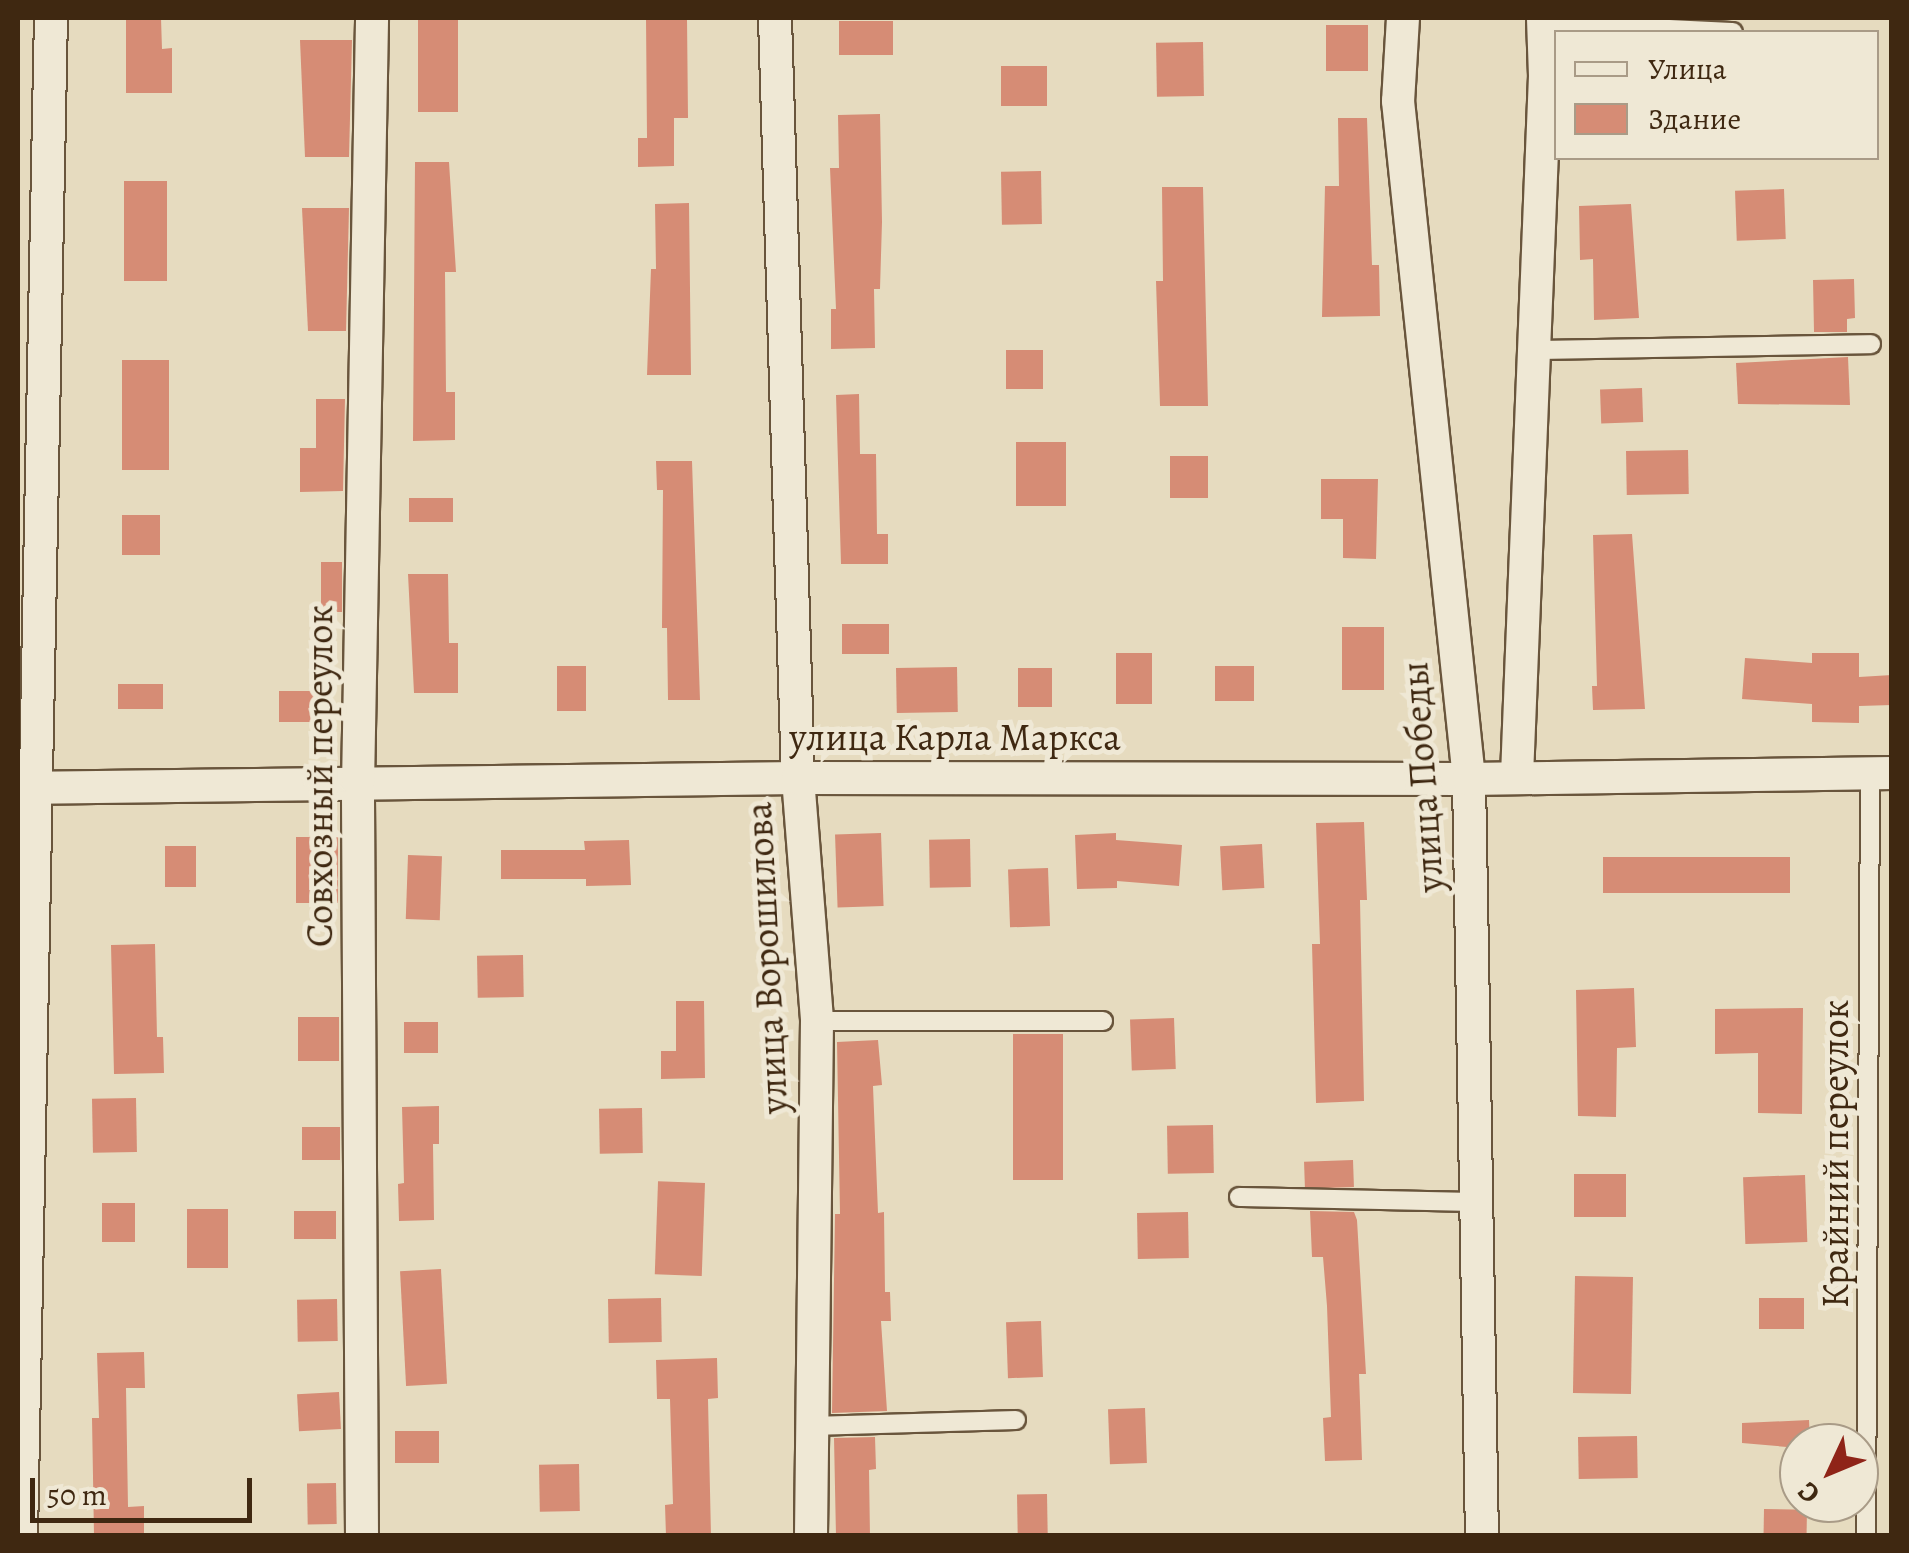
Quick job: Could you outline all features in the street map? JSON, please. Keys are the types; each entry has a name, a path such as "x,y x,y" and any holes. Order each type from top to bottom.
{"street":[{"path":"21,1536 26,788 51,18"},
{"name":"Совхозный переулок","path":"362,1536 358,785 372,18"},
{"name":"улица Ворошилова","path":"775,18 798,778 817,1021 811,1536"},
{"name":"улица Победы","path":"1402,18 1398,101 1469,779 1482,1536"},
{"path":"1517,776 1545,76 1543,20"},
{"name":"улица Карла Маркса","path":"26,788 798,778 1469,779 1881,773"}],"lane":[{"path":"1543,20 1701,30"},
{"path":"1534,350 1871,344"},
{"name":"Крайний переулок","path":"1866,1536 1881,773"},
{"path":"817,1021 1103,1021"},
{"path":"1239,1197 1476,1202"},
{"path":"812,1426 1016,1420"}],"building":[{"path":"126,18 161,18 162,49 172,48 172,93 126,93"},
{"path":"418,18 458,18 458,112 418,112"},
{"path":"646,18 687,18 688,118 674,118 674,166 638,167 638,138 647,138"},
{"path":"839,21 893,21 893,55 839,55"},
{"path":"1326,25 1368,25 1368,71 1326,71"},
{"path":"300,40 352,40 349,157 305,157"},
{"path":"1203,42 1204,96 1157,97 1156,43"},
{"path":"1001,66 1047,66 1047,106 1001,106"},
{"path":"880,114 882,222 880,289 874,289 875,348 831,349 831,309 836,309 830,168 839,168 838,115"},
{"path":"1338,118 1367,118 1372,265 1379,265 1380,316 1322,317 1325,186 1339,186"},
{"path":"415,162 449,162 456,272 445,272 446,392 455,392 455,440 413,441"},
{"path":"1041,171 1042,224 1002,225 1001,172"},
{"path":"124,181 167,181 167,281 124,281"},
{"path":"1162,187 1203,187 1208,406 1160,406 1156,281 1163,281"},
{"path":"1784,189 1786,239 1737,241 1735,191"},
{"path":"689,203 691,375 647,375 651,269 656,269 655,204"},
{"path":"1631,204 1639,318 1594,320 1593,259 1580,260 1579,206"},
{"path":"302,208 349,208 346,331 308,331"},
{"path":"1854,279 1855,318 1847,319 1847,332 1814,332 1813,280"},
{"path":"1006,350 1043,350 1043,389 1006,389"},
{"path":"1848,357 1850,405 1738,404 1736,363"},
{"path":"122,360 169,360 169,470 122,470"},
{"path":"1642,388 1643,422 1601,423 1600,389"},
{"path":"859,394 860,454 876,454 877,534 888,534 888,564 841,564 836,395"},
{"path":"316,399 345,399 343,491 300,492 300,448 316,448"},
{"path":"1016,442 1066,442 1066,506 1016,506"},
{"path":"1688,450 1689,494 1627,495 1626,451"},
{"path":"1170,456 1208,456 1208,498 1170,498"},
{"path":"656,461 692,461 700,700 668,700 667,628 662,628 663,490 657,490"},
{"path":"1321,479 1378,479 1376,559 1343,558 1343,519 1321,519"},
{"path":"409,498 453,498 453,522 409,522"},
{"path":"122,515 160,515 160,555 122,555"},
{"path":"1632,534 1645,709 1593,710 1592,686 1597,686 1593,535"},
{"path":"321,562 342,562 342,612 321,612"},
{"path":"408,574 448,574 449,643 458,643 458,693 414,693"},
{"path":"842,624 889,624 889,654 842,654"},
{"path":"1342,627 1384,627 1384,690 1342,690"},
{"path":"1116,653 1152,653 1152,704 1116,704"},
{"path":"1812,653 1859,653 1859,677 1892,675 1892,705 1859,706 1859,723 1812,722 1812,704 1742,699 1745,658 1812,663"},
{"path":"557,666 586,666 586,711 557,711"},
{"path":"1215,666 1254,666 1254,701 1215,701"},
{"path":"957,667 958,712 897,713 896,668"},
{"path":"1018,668 1052,668 1052,707 1018,707"},
{"path":"118,684 163,684 163,709 118,709"},
{"path":"279,691 322,691 322,722 279,722"},
{"path":"1364,822 1367,900 1360,900 1364,1101 1316,1103 1312,944 1320,944 1316,823"},
{"path":"881,833 884,906 838,908 835,835"},
{"path":"1116,833 1116,840 1182,845 1179,886 1117,881 1117,888 1077,889 1075,835"},
{"path":"296,837 338,837 338,903 296,903"},
{"path":"970,839 971,887 930,888 929,840"},
{"path":"629,840 631,885 586,886 586,879 501,879 501,850 585,850 584,841"},
{"path":"1262,844 1264,888 1222,890 1220,846"},
{"path":"165,846 196,846 196,887 165,887"},
{"path":"408,855 442,856 440,920 406,919"},
{"path":"1603,857 1790,857 1790,893 1603,893"},
{"path":"1048,868 1050,926 1010,927 1008,869"},
{"path":"155,944 157,1037 163,1037 164,1073 114,1074 111,945"},
{"path":"523,955 524,997 478,998 477,956"},
{"path":"1634,988 1636,1047 1617,1048 1616,1117 1578,1116 1576,990"},
{"path":"676,1001 704,1001 705,1078 661,1079 661,1051 676,1051"},
{"path":"1803,1008 1802,1114 1758,1113 1758,1053 1715,1054 1715,1009"},
{"path":"298,1017 339,1017 339,1061 298,1061"},
{"path":"1174,1018 1176,1069 1132,1071 1130,1020"},
{"path":"404,1022 438,1022 438,1053 404,1053"},
{"path":"1013,1034 1063,1034 1063,1180 1013,1180"},
{"path":"878,1040 882,1085 873,1086 878,1213 884,1212 885,1292 890,1292 891,1321 881,1321 887,1411 832,1413 835,1214 840,1214 837,1042"},
{"path":"136,1098 137,1152 93,1153 92,1099"},
{"path":"439,1106 439,1144 433,1144 434,1220 399,1221 398,1184 404,1183 402,1107"},
{"path":"642,1108 643,1153 600,1154 599,1109"},
{"path":"1213,1125 1214,1173 1168,1174 1167,1126"},
{"path":"302,1127 340,1127 340,1160 302,1160"},
{"path":"1353,1160 1354,1187 1305,1189 1304,1162"},
{"path":"1574,1174 1626,1174 1626,1217 1574,1217"},
{"path":"1805,1175 1807,1242 1745,1244 1743,1177"},
{"path":"658,1181 705,1183 702,1276 655,1274"},
{"path":"102,1203 135,1203 135,1242 102,1242"},
{"path":"187,1209 228,1209 228,1268 187,1268"},
{"path":"294,1211 336,1211 336,1239 294,1239"},
{"path":"1310,1211 1354,1212 1357,1220 1366,1374 1359,1374 1362,1460 1325,1461 1323,1418 1331,1417 1327,1306 1323,1257 1312,1257"},
{"path":"1188,1212 1189,1258 1138,1259 1137,1213"},
{"path":"441,1269 447,1384 406,1386 400,1271"},
{"path":"1575,1276 1633,1277 1631,1394 1573,1393"},
{"path":"661,1298 662,1342 609,1343 608,1299"},
{"path":"1759,1298 1804,1298 1804,1329 1759,1329"},
{"path":"337,1299 338,1341 298,1342 297,1300"},
{"path":"1041,1321 1043,1377 1008,1378 1006,1322"},
{"path":"144,1352 145,1388 126,1388 128,1507 144,1506 144,1536 94,1536 92,1418 99,1418 97,1353"},
{"path":"717,1358 718,1398 708,1399 711,1536 666,1536 665,1505 673,1504 670,1399 657,1399 656,1360"},
{"path":"339,1392 341,1429 299,1431 297,1394"},
{"path":"1145,1408 1147,1463 1110,1464 1108,1409"},
{"path":"1809,1420 1809,1423 1779,1423 1779,1446 1742,1443 1742,1423"},
{"path":"395,1431 439,1431 439,1463 395,1463"},
{"path":"1637,1436 1638,1478 1579,1479 1578,1437"},
{"path":"875,1437 876,1469 869,1470 870,1536 836,1536 834,1438"},
{"path":"579,1464 580,1511 540,1512 539,1465"},
{"path":"336,1483 337,1524 308,1524 307,1484"},
{"path":"1047,1494 1048,1533 1018,1534 1017,1495"},
{"path":"1764,1509 1779,1509 1779,1523 1807,1523 1807,1536 1764,1536"}]}
